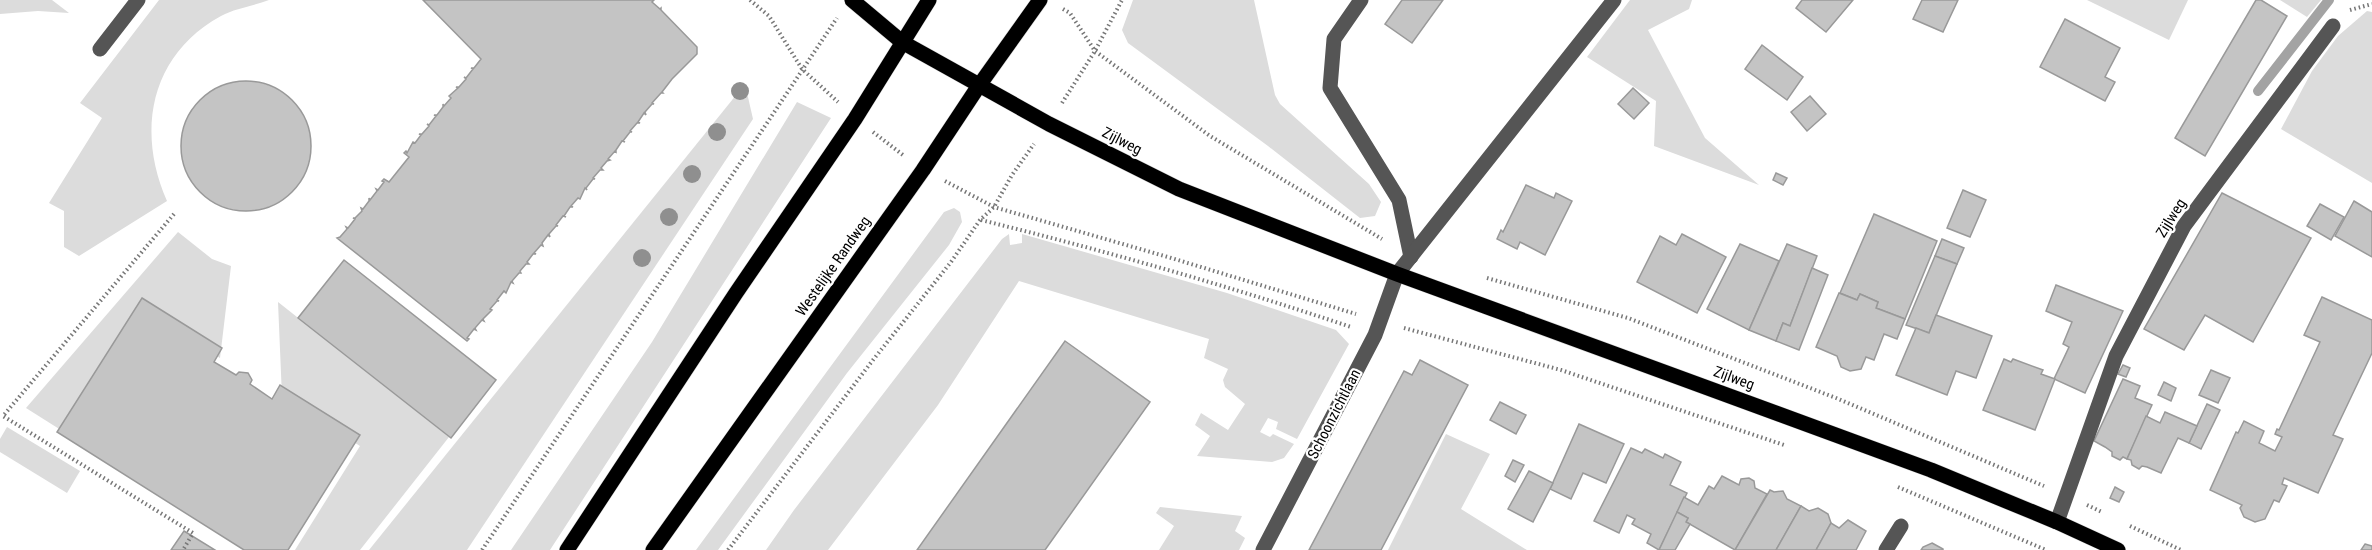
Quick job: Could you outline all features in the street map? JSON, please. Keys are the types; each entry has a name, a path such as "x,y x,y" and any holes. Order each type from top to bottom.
{"main road":[{"path":"567,550 736,293 855,119 929,0"},
{"name":"Westelijke Randweg","path":"653,550 923,170 1040,0"},
{"name":"Zijlweg","path":"848,5 902,42 978,87 1179,189 1397,274 1931,470 2118,550"}],"street":[{"path":"100,49 138,0"},
{"path":"1361,0 1335,39 1330,88 1399,200 1411,256"},
{"path":"1397,274 1614,0"},
{"name":"Zijlweg","path":"2057,522 2116,356 2184,226 2333,26"},
{"name":"Schoonzichtlaan","path":"1263,550 1378,328 1397,274"},
{"path":"1886,550 1901,526"}],"path":[{"path":"750,0 769,16 802,69 855,119 923,170 994,207 1168,257 1378,328"},
{"path":"1095,51 1122,0"},
{"path":"1056,4 1070,13 1095,51 1210,136 1411,256"},
{"path":"482,550 802,69 848,5"},
{"path":"174,214 3,417 193,533 183,550"},
{"path":"728,550 951,262 980,220 1109,252 1257,296 1378,328 1561,370 1794,448"},
{"path":"1479,276 1628,318 1836,398 2108,515"},
{"path":"1901,526 1931,470"},
{"path":"1889,483 2046,550"},
{"path":"2129,525 2181,550"}],"shaded area":[{"path":"0,0 52,0 69,13 38,11 0,14"},
{"path":"159,0 269,0 221,16 197,32 178,52 165,73 156,97 152,122 152,148 167,201 79,256 64,247 64,211 49,203 102,118 80,103"},
{"path":"1133,0 1254,0 1275,95 1280,104 1369,184 1381,202 1375,216 1360,218 1268,146 1128,43 1122,30"},
{"path":"1630,0 1692,0 1689,9 1648,30 1705,138 1759,185 1654,146 1656,101 1587,57"},
{"path":"2087,0 2188,0 2169,40"},
{"path":"2280,0 2321,0 2307,17"},
{"path":"2367,11 2372,12 2372,183 2281,129 2312,71 2338,36"},
{"path":"745,84 753,119 467,550 369,550"},
{"path":"797,102 831,118 550,550 511,550 652,342"},
{"path":"954,208 960,212 962,222 949,245 847,373 718,550 696,550 944,212"},
{"path":"178,232 212,259 231,266 220,358 141,309 64,432 26,408"},
{"path":"1009,234 1010,245 1022,243 1022,234 1227,293 1336,330 1349,344 1297,439 1276,429 1278,422 1268,418 1260,432 1270,437 1273,434 1294,444 1284,458 1272,462 1197,456 1210,436 1195,425 1201,413 1228,430 1245,404 1225,387 1223,380 1228,369 1204,358 1209,339 1019,281 938,405 828,550 766,550 794,510 1002,239"},
{"path":"278,302 449,437 360,550 295,550 360,446 282,397"},
{"path":"7,427 80,471 67,493 0,452 0,439"},
{"path":"1446,434 1490,454 1461,509 1527,550 1388,550"},
{"path":"1160,507 1242,516 1235,531 1245,538 1239,550 1159,550 1174,526 1156,513"}],"building":[{"path":"423,0 654,0 652,2 661,8 697,47 697,54 652,103 654,104 645,112 646,115 644,113 638,122 640,123 637,123 630,131 632,132 623,141 625,142 622,141 616,152 608,159 610,160 601,168 603,170 600,170 593,178 595,179 586,188 587,190 585,188 580,199 578,198 571,206 573,207 570,207 564,216 566,217 563,216 556,225 558,226 549,234 550,237 548,235 542,243 543,246 541,245 534,253 536,254 533,254 527,262 529,264 526,264 520,271 521,273 512,281 513,283 511,282 506,293 504,291 497,300 499,301 490,309 492,310 475,328 476,330 474,329 467,341 337,238 347,229 346,227 348,228 355,219 353,218 362,211 361,208 363,209 369,198 370,200 377,191 376,189 378,190 384,182 382,181 384,179 389,182 409,157 404,153 406,151 407,153 413,142 415,143 421,135 419,134 422,134 429,126 427,124 429,125 436,116 434,115 437,115 443,104 444,106 451,98 449,96 458,88 456,87 459,87 466,79 464,77 466,78 473,69 471,68 474,68 481,59"},
{"path":"1402,0 1443,0 1412,43 1385,24"},
{"path":"1802,0 1853,0 1826,32 1796,8"},
{"path":"1922,0 1958,0 1943,32 1913,19"},
{"path":"2256,0 2261,0 2287,16 2205,156 2175,138"},
{"path":"2065,19 2120,48 2105,77 2115,82 2105,101 2040,67"},
{"path":"1762,45 1803,77 1787,100 1745,69"},
{"path":"246,81 271,86 292,100 306,121 311,146 306,171 292,192 271,206 246,211 221,206 200,192 186,171 181,146 186,121 200,100 221,86"},
{"path":"1633,88 1649,103 1634,119 1618,104"},
{"path":"1810,96 1826,114 1807,131 1791,112"},
{"path":"1776,173 1787,178 1783,185 1773,180"},
{"path":"1526,185 1554,198 1556,193 1572,201 1545,255 1520,242 1517,249 1497,239 1501,230 1503,232"},
{"path":"1963,190 1986,200 1970,237 1947,228"},
{"path":"2222,193 2311,238 2253,342 2205,315 2184,350 2144,329"},
{"path":"2354,201 2372,212 2372,257 2335,236"},
{"path":"2320,204 2344,217 2331,240 2307,226"},
{"path":"1874,214 1937,241 1905,319 1876,308 1878,302 1860,294 1857,300 1840,293"},
{"path":"1682,234 1726,257 1697,313 1637,282 1660,236 1676,245"},
{"path":"1942,239 1964,248 1957,264 1935,256"},
{"path":"1740,244 1779,261 1749,330 1707,309"},
{"path":"1787,244 1817,256 1790,326 1783,323 1776,341 1749,330"},
{"path":"1935,256 1957,264 1929,333 1906,325"},
{"path":"344,260 496,380 451,438 298,318"},
{"path":"1812,268 1828,275 1799,350 1776,341 1783,323 1790,326"},
{"path":"2056,285 2123,311 2085,393 2054,379 2069,347 2063,344 2072,322 2046,311"},
{"path":"1839,293 1857,300 1860,294 1878,302 1876,308 1905,319 1897,339 1884,334 1874,360 1866,357 1861,369 1850,371 1841,367 1837,356 1816,347"},
{"path":"2322,297 2372,320 2372,353 2333,435 2343,439 2318,493 2284,478 2282,484 2287,486 2279,502 2274,500 2265,519 2255,522 2244,517 2240,508 2242,505 2210,490 2236,432 2238,433 2244,421 2264,431 2259,443 2275,451 2282,437 2275,434 2277,429 2279,430 2320,342 2304,335"},
{"path":"142,298 222,348 214,362 236,375 239,372 248,373 252,380 250,384 272,399 280,385 360,435 288,550 244,550 57,432"},
{"path":"1936,315 1992,336 1976,378 1956,371 1947,395 1896,375 1916,328 1929,333"},
{"path":"1065,341 1150,402 1045,550 917,550"},
{"path":"2004,359 2011,362 2013,359 2043,370 2041,374 2055,379 2035,430 1983,410"},
{"path":"1420,360 1468,385 1381,550 1309,550 1404,371 1412,375"},
{"path":"2123,365 2130,368 2126,377 2118,374"},
{"path":"2211,370 2230,378 2218,403 2199,395"},
{"path":"2123,379 2140,386 2135,398 2152,405 2127,459 2123,457 2120,460 2094,441"},
{"path":"2164,382 2176,388 2171,401 2158,395"},
{"path":"1500,402 1526,415 1516,434 1490,420"},
{"path":"2207,404 2220,410 2201,449 2189,443"},
{"path":"2165,412 2197,426 2189,443 2178,438 2161,473 2142,466 2139,469 2127,459 2146,416 2160,423"},
{"path":"1579,424 1624,444 1606,483 1583,473 1571,499 1550,489"},
{"path":"1631,448 1642,453 1645,449 1663,458 1665,454 1681,462 1670,485 1687,493 1659,550 1647,543 1651,534 1632,524 1635,519 1627,515 1619,533 1594,521"},
{"path":"1513,460 1524,465 1515,482 1505,476"},
{"path":"1529,471 1553,483 1533,522 1508,509"},
{"path":"1722,476 1739,485 1741,479 1749,478 1754,481 1755,488 1767,494 1735,550 1686,522 1688,518 1677,512 1684,497 1698,505 1709,486 1714,489"},
{"path":"2115,487 2124,492 2119,502 2110,498"},
{"path":"1770,490 1783,491 1787,499 1801,506 1776,550 1735,550"},
{"path":"1801,506 1809,511 1818,508 1828,514 1831,523 1816,550 1776,550"},
{"path":"1677,512 1688,518 1686,522 1690,524 1675,550 1659,550"},
{"path":"1848,520 1866,531 1856,550 1816,550 1831,523 1839,528"},
{"path":"184,531 215,550 171,550"},
{"path":"1932,543 1943,550 1921,550 1923,547"},
{"path":"2365,544 2372,546 2372,550 2361,550"}],"waterway":[{"path":"2258,91 2329,0"}]}
